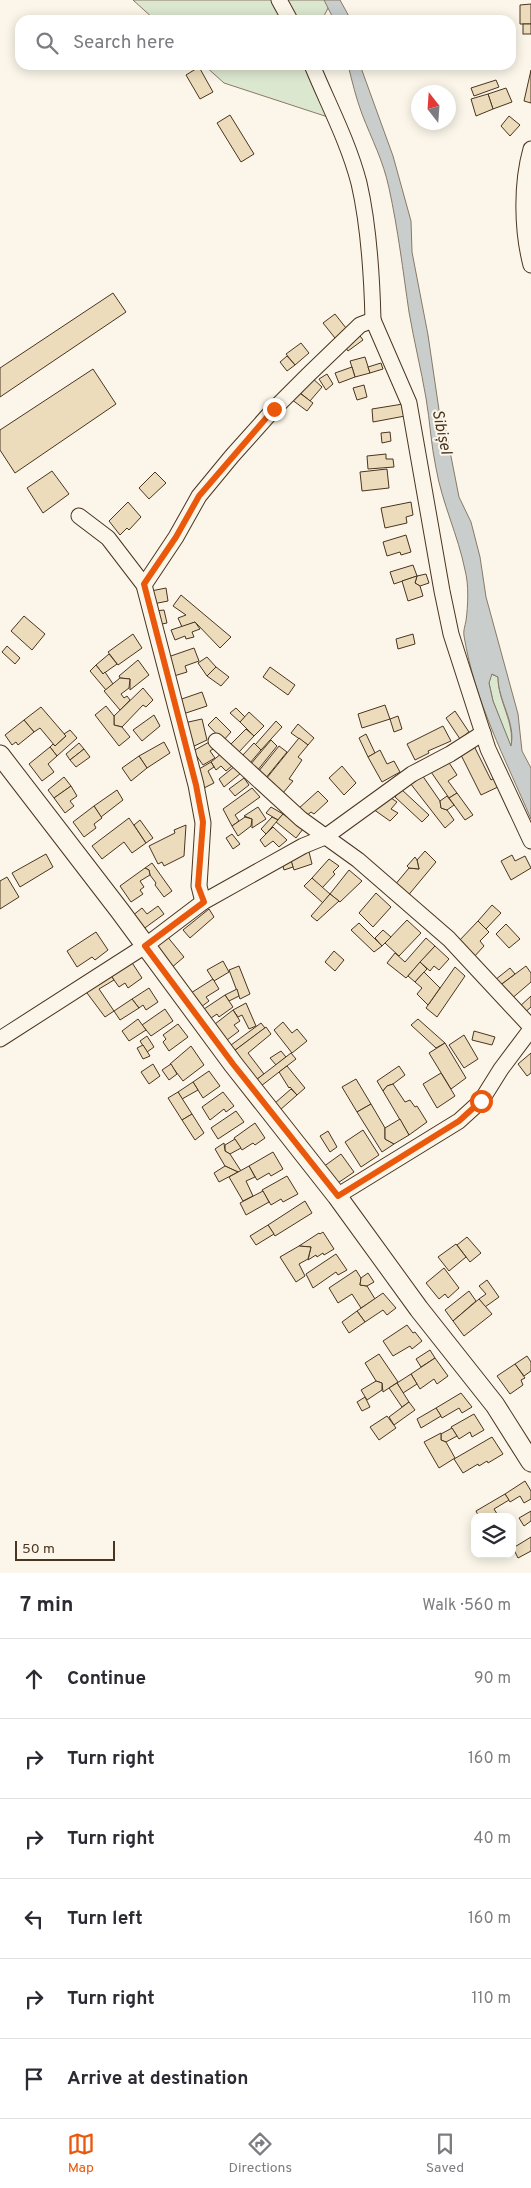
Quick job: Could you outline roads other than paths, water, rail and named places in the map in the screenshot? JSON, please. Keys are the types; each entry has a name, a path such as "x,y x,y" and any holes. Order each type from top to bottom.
{"main road":[{"path":"0,755 233,1064 338,1196 419,1309 495,1405 531,1462"}],"street":[{"path":"279,0 287,15"},
{"path":"314,70 341,129 358,182 363,206 373,320 409,403 449,626 488,749 531,840"},
{"path":"531,149 526,178 524,225 531,266"},
{"path":"144,584 176,537 199,496 232,456 274,409 308,375 360,325 373,320"},
{"path":"79,516 108,538 144,584 196,785 203,822 198,886 204,902"},
{"path":"0,1039 145,946 204,902 304,846 325,837 412,774 484,733"},
{"path":"216,741 301,819 358,860 449,939 531,1028 500,1069 481,1101 459,1121 338,1196"}],"water":[{"path":"324,0 340,0 348,15 332,15"},
{"name":"Sibișel","path":"349,70 362,70 393,156 411,221 412,252 428,335 439,410 446,431 459,497 471,522 480,557 486,597 518,714 522,751 531,768 531,819 483,707 469,660 464,634 468,602 466,576 436,468 426,398 409,312 389,188 384,168 354,90","holes":["492,674 498,677 511,728 511,746 493,701 489,683"]}]}
